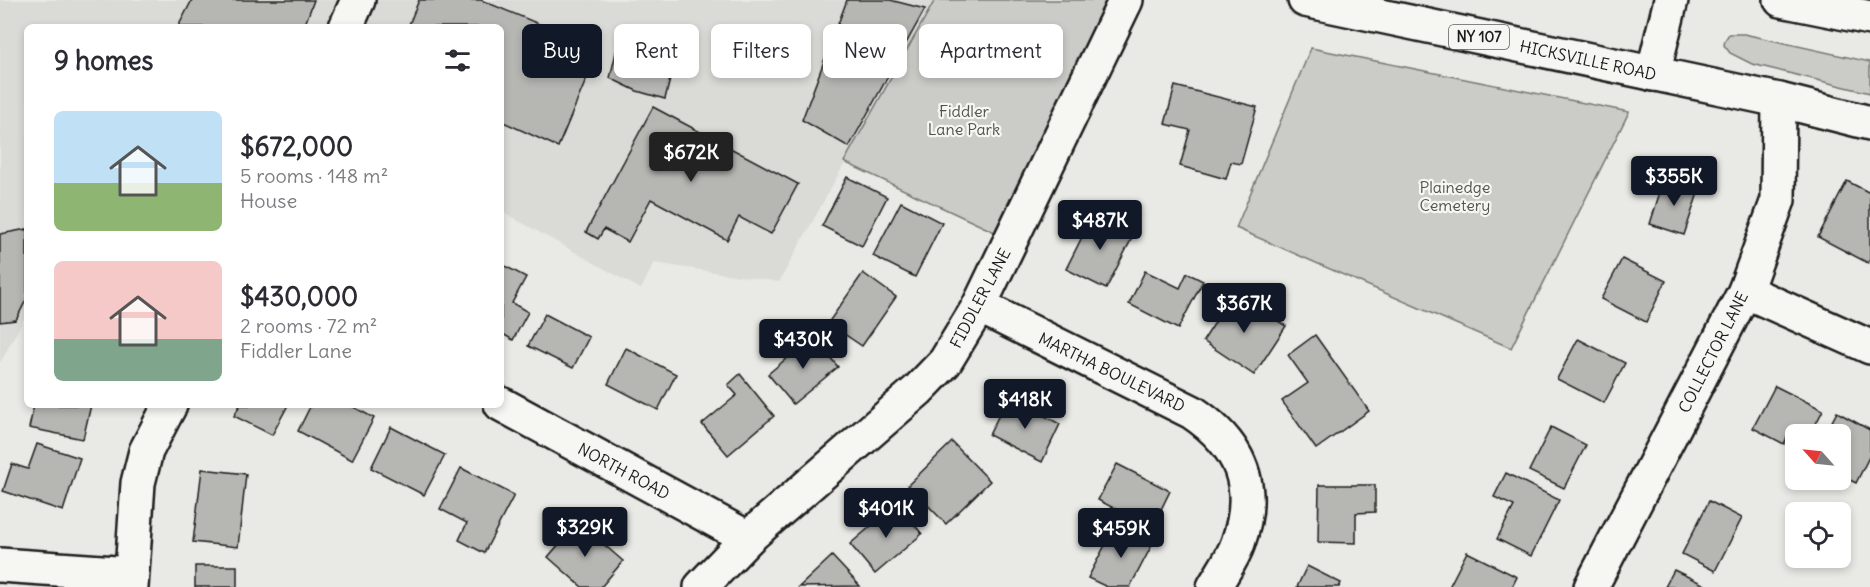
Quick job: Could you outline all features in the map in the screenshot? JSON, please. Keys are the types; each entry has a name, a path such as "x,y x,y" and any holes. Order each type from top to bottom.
{"street":[{"path":"347,24 358,0"},
{"name":"FIDDLER LANE","path":"701,587 748,538 918,390 945,362 979,306 1126,0"},
{"name":"HICKSVILLE ROAD","path":"1305,0 1779,100 1870,123"},
{"path":"1653,74 1671,0"},
{"path":"1781,0 1870,18"},
{"name":"COLLECTOR LANE","path":"1590,587 1745,291 1778,200 1779,100"},
{"path":"1745,291 1870,347"},
{"name":"MARTHA BOULEVARD","path":"979,306 1192,412 1211,425 1230,445 1240,464 1248,502 1238,544 1214,587"},
{"name":"NORTH ROAD","path":"504,407 748,538"},
{"path":"0,566 131,581 138,483 147,451 168,408"}],"shaded area":[{"path":"0,0 935,0 922,24 919,24 919,29 907,51 907,24 823,24 823,78 892,78 779,282 654,263 641,289 504,213 504,24 24,24 24,319 0,363"}],"green space":[{"name":"Fiddler Lane Park","path":"935,0 1114,0 1003,236 844,162 891,78 907,78 907,50 919,28 919,78 1063,78 1063,24 922,24"},
{"path":"1729,34 1744,34 1870,62 1870,93 1752,64 1730,53 1724,45"},
{"name":"Plainedge Cemetery","path":"1311,48 1629,112 1511,348 1236,228"}],"building":[{"path":"192,0 314,0 305,24 180,24"},
{"path":"419,0 481,0 539,24 522,24 522,78 587,78 558,147 504,122 504,24 409,24"},
{"path":"847,0 890,0 925,9 907,42 907,24 838,24"},
{"path":"614,61 614,78 670,78 665,99 637,91 610,78"},
{"path":"823,64 823,78 887,78 849,147 802,120"},
{"path":"1175,86 1257,107 1241,164 1231,162 1226,179 1180,166 1190,130 1165,124"},
{"path":"653,107 798,184 771,234 739,217 727,240 651,199 628,242 604,229 598,239 586,232"},
{"path":"847,177 887,197 862,246 822,226"},
{"path":"1664,179 1699,190 1684,235 1650,224"},
{"path":"1847,181 1870,193 1870,259 1868,263 1818,237"},
{"path":"901,202 942,223 915,277 873,256"},
{"path":"1094,213 1134,234 1106,289 1066,269"},
{"path":"24,230 24,304 16,320 0,322 0,234"},
{"path":"1622,259 1666,281 1646,322 1601,299"},
{"path":"504,266 526,277 512,303 528,312 513,340 504,335"},
{"path":"1145,271 1180,288 1187,273 1203,281 1178,329 1129,304"},
{"path":"863,273 896,297 862,346 828,323"},
{"path":"1234,293 1286,326 1254,375 1203,341"},
{"path":"545,314 589,337 573,368 528,346"},
{"path":"1315,335 1369,411 1316,449 1282,401 1308,383 1288,355"},
{"path":"813,336 838,367 793,404 768,374"},
{"path":"1578,339 1625,363 1604,403 1557,379"},
{"path":"626,348 676,374 658,410 608,384"},
{"path":"740,374 774,416 728,455 702,424 737,395 728,385"},
{"path":"1775,386 1823,410 1816,424 1785,424 1784,444 1753,428"},
{"path":"1008,397 1060,424 1042,462 989,435"},
{"path":"33,408 90,408 83,439 29,428"},
{"path":"238,408 286,408 272,435 234,416"},
{"path":"310,408 356,408 374,418 352,460 298,431"},
{"path":"1837,412 1870,430 1870,455 1856,483 1851,480 1851,424 1831,424"},
{"path":"391,427 445,455 424,495 371,468"},
{"path":"1551,427 1586,445 1564,488 1529,471"},
{"path":"952,442 990,481 946,524 908,485"},
{"path":"37,444 80,458 63,511 3,491 12,464 28,469"},
{"path":"1117,464 1170,491 1152,528 1098,500"},
{"path":"461,468 514,495 484,553 459,540 467,523 440,509"},
{"path":"202,469 246,474 238,547 193,542"},
{"path":"1506,473 1559,500 1531,556 1497,539 1514,506 1494,497"},
{"path":"1319,485 1375,485 1375,512 1356,513 1356,543 1318,542"},
{"path":"1709,501 1742,518 1715,571 1682,554"},
{"path":"897,504 922,534 875,574 850,544"},
{"path":"578,522 623,561 601,587 582,587 548,557"},
{"path":"1116,524 1153,543 1130,587 1107,587 1088,578"},
{"path":"1467,552 1517,577 1512,587 1449,587"},
{"path":"832,556 860,586 799,587"},
{"path":"195,566 237,566 237,587 195,587"},
{"path":"1307,566 1341,583 1339,587 1297,587"},
{"path":"1674,570 1707,586 1707,587 1665,587"}]}
